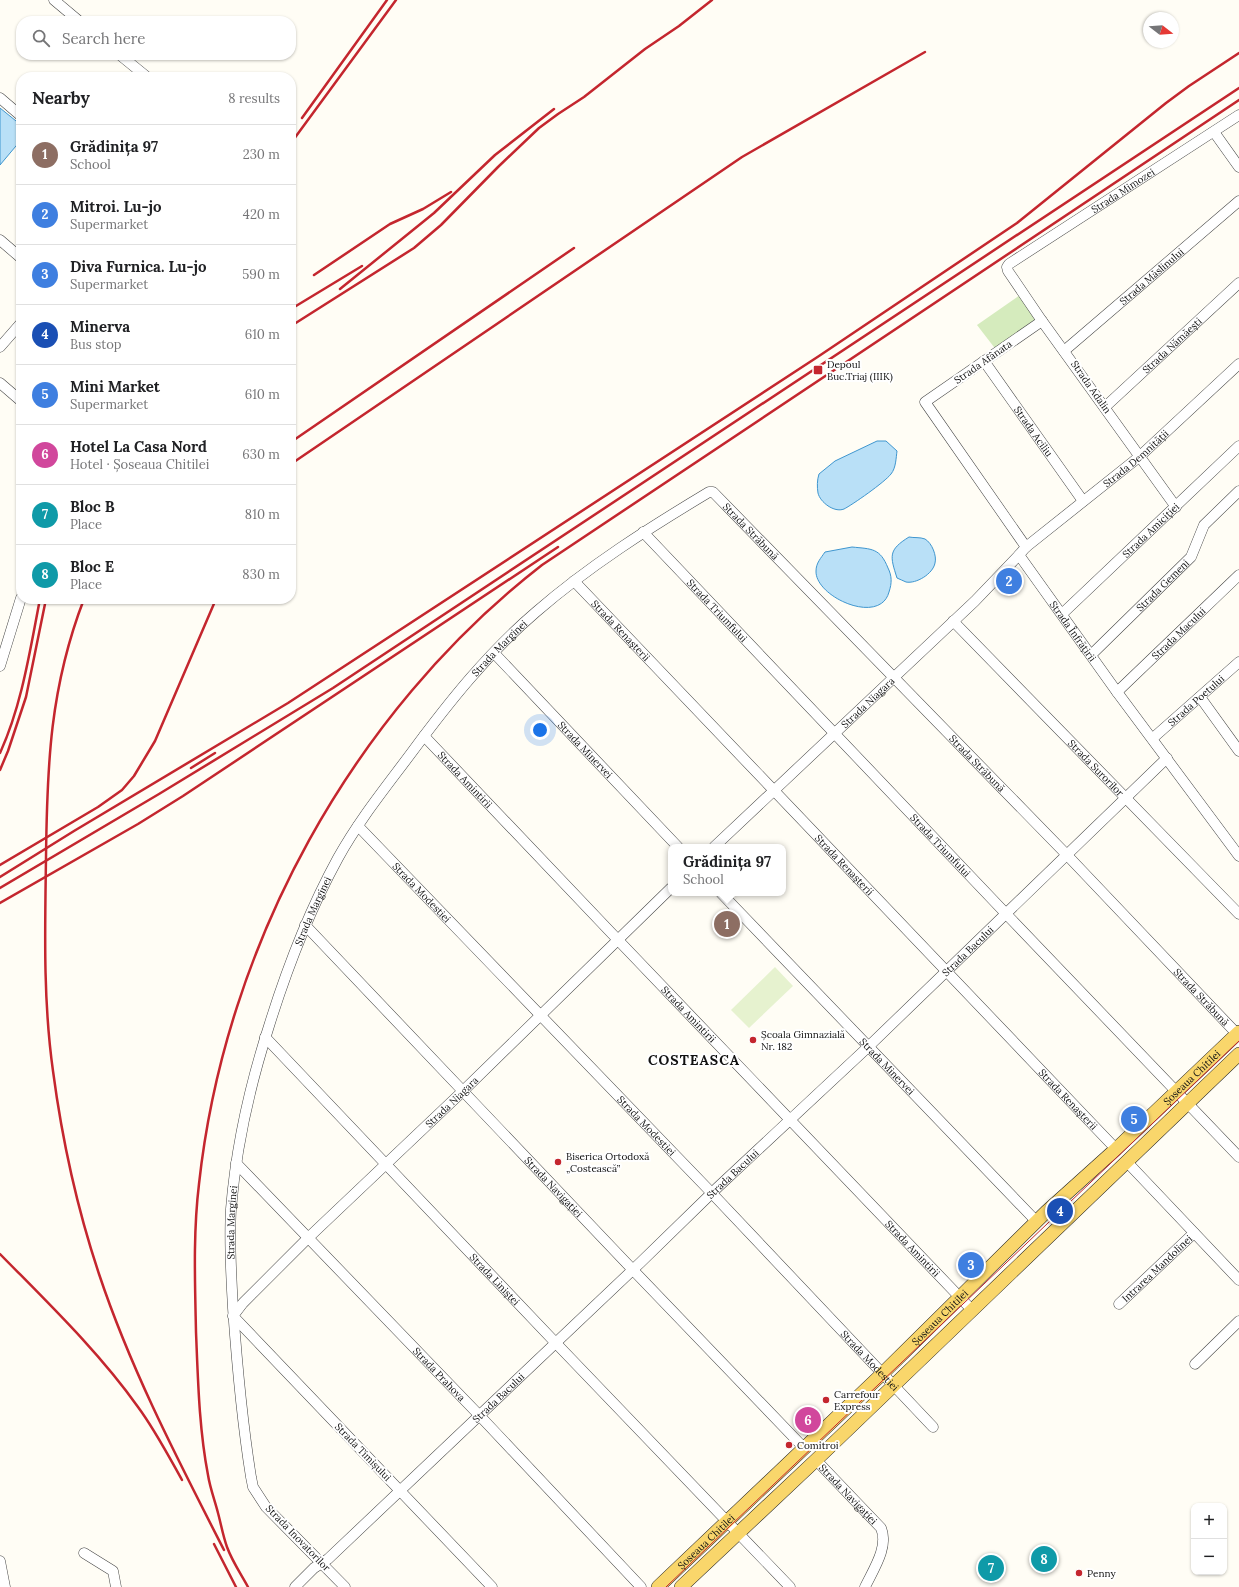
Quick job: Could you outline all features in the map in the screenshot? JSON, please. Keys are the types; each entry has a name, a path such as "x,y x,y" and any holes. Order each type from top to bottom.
{"main road":[{"name":"Șoseaua Chitilei","path":"658,1587 882,1374 1037,1222 1238,1034"},
{"name":"Șoseaua Chitilei","path":"681,1587 816,1460 1239,1054"}],"street":[{"path":"54,0 73,16"},
{"path":"126,60 141,72"},
{"path":"0,98 16,112"},
{"name":"Strada Mimozei","path":"1007,267 1009,264 1239,115"},
{"path":"1214,132 1238,165"},
{"name":"Strada Măslinului","path":"1064,351 1239,201"},
{"path":"0,240 16,254"},
{"name":"Strada Adalin","path":"1007,267 1008,271 1042,322 1176,507"},
{"name":"Strada Nămăești","path":"1104,407 1239,283"},
{"name":"Strada Afânata","path":"1026,547 925,402 1042,322"},
{"path":"0,347 16,329"},
{"name":"Strada Aciliu","path":"984,361 1083,501"},
{"name":"Strada Demnității","path":"1026,547 1139,457 1239,364"},
{"path":"0,384 16,397"},
{"name":"Strada Amiciției","path":"1062,614 1239,446"},
{"name":"Strada Gemeni","path":"1091,655 1191,557 1204,525 1239,491"},
{"name":"Strada Marginei","path":"253,1487 237,1368 230,1260 231,1211 236,1163 244,1120 266,1037 280,992 305,925 338,857 358,826 458,691 535,612 574,581 643,532 709,492 712,492"},
{"name":"Strada Străbună","path":"712,492 1066,854 1238,1034"},
{"name":"Strada Triumfului","path":"643,532 1005,913 1239,1156"},
{"path":"1019,555 1026,547"},
{"name":"Strada Înfrățirii","path":"1019,555 1117,692 1239,856"},
{"name":"Strada Niagara","path":"717,844 1000,576 1019,555"},
{"name":"Strada Macului","path":"1117,692 1239,575"},
{"name":"Strada Renașterii","path":"574,581 1116,1149"},
{"path":"0,663 19,604"},
{"name":"Strada Surorilor","path":"953,621 1239,914"},
{"name":"Strada Minervei","path":"494,653 675,844"},
{"name":"Strada Poetului","path":"1152,738 1239,662"},
{"path":"1200,697 1239,751"},
{"name":"Strada Amintirii","path":"424,736 972,1310"},
{"name":"Strada Bacului","path":"296,1587 314,1568 322,1564 633,1270 711,1194 868,1047 1167,758"},
{"name":"Strada Modestiei","path":"358,826 933,1427"},
{"name":"Strada Niagara","path":"234,1316 242,1303 308,1238 463,1091 668,891"},
{"name":"Strada Minervei","path":"724,896 1037,1222"},
{"name":"Strada Navigației","path":"305,925 804,1448"},
{"name":"Strada Liniștei","path":"266,1037 555,1343 738,1533"},
{"path":"1127,1162 1239,1280"},
{"name":"Strada Prahova","path":"236,1163 479,1415 641,1587"},
{"name":"Intrarea Mandolinei","path":"1119,1304 1194,1233"},
{"name":"Strada Timișului","path":"234,1316 492,1587"},
{"path":"1195,1364 1239,1321"},
{"name":"Strada Navigației","path":"816,1460 882,1528 884,1533 878,1559 865,1587"},
{"name":"Strada Inovatorilor","path":"253,1487 266,1507 345,1587"},
{"path":"738,1533 790,1587"},
{"path":"84,1553 113,1571 116,1587"},
{"path":"0,1561 6,1587"}],"green space":[{"path":"1023,293 1042,321 997,351 977,325"},
{"path":"775,967 793,986 749,1028 731,1010"}],"water":[{"path":"0,108 16,121 16,146 0,165"},
{"path":"877,441 886,441 897,451 893,472 888,478 876,488 844,509 840,510 832,508 824,503 818,493 817,484 819,474 835,461"},
{"path":"909,537 923,538 930,543 935,557 935,563 931,571 924,577 919,580 906,582 897,578 892,554 897,546"},
{"path":"852,547 870,549 878,553 885,561 889,571 891,586 889,592 883,602 874,607 862,607 849,604 836,598 818,581 816,568 825,552"}],"tram line":[{"path":"666,1587 1239,1041"}],"railway":[{"path":"302,118 387,0"},
{"path":"296,136 396,0"},
{"path":"296,323 414,248 441,225 539,128 584,97 645,49 679,26 712,0"},
{"path":"296,461 742,157 925,52"},
{"path":"0,877 288,703 819,356 1017,223 1166,103 1239,53"},
{"path":"0,888 159,794 333,688 1239,88"},
{"path":"248,1587 231,1557 226,1543 209,1480 205,1457 199,1404 196,1332 195,1239 199,1184 213,1095 237,1007 269,922 309,840 357,763 412,691 474,624 542,565 1239,100"},
{"path":"340,289 434,213 495,155 554,109"},
{"path":"314,275 390,224 423,209 451,192"},
{"path":"296,439 574,248"},
{"path":"296,306 362,266"},
{"path":"0,903 138,824 183,796 558,547"},
{"path":"0,753 8,735 20,697 39,604"},
{"path":"0,770 26,697 45,604"},
{"path":"82,604 64,664 57,695 49,758 45,964 50,1044 57,1097 77,1199 91,1249 112,1310 140,1380 224,1550"},
{"path":"0,865 98,807 122,790 134,776 155,741 214,604"},
{"path":"191,768 215,753"},
{"path":"0,1254 72,1328 123,1386 150,1425 182,1480"},
{"path":"214,1544 236,1587"}],"place":[{"name":"Depoul Buc.Triaj (IIIK)","path":"818,370"},
{"name":"Mitroi. Lu-jo","path":"1009,581"},
{"name":"Grădinița 97","path":"727,924"},
{"name":"Școala Gimnazială Nr. 182","path":"753,1040"},
{"name":"Mini Market","path":"1134,1119"},
{"name":"Biserica Ortodoxă „Costească”","path":"558,1162"},
{"name":"Minerva","path":"1060,1211"},
{"name":"Diva Furnica. Lu-jo","path":"971,1265"},
{"name":"Carrefour Express","path":"826,1400"},
{"name":"Hotel La Casa Nord","path":"808,1420"},
{"name":"Comitroi","path":"789,1445"},
{"name":"Bloc E","path":"1044,1559"},
{"name":"Bloc B","path":"991,1568"},
{"name":"Penny","path":"1079,1573"}],"district":[{"name":"COSTEASCA","path":"694,1060"}]}
